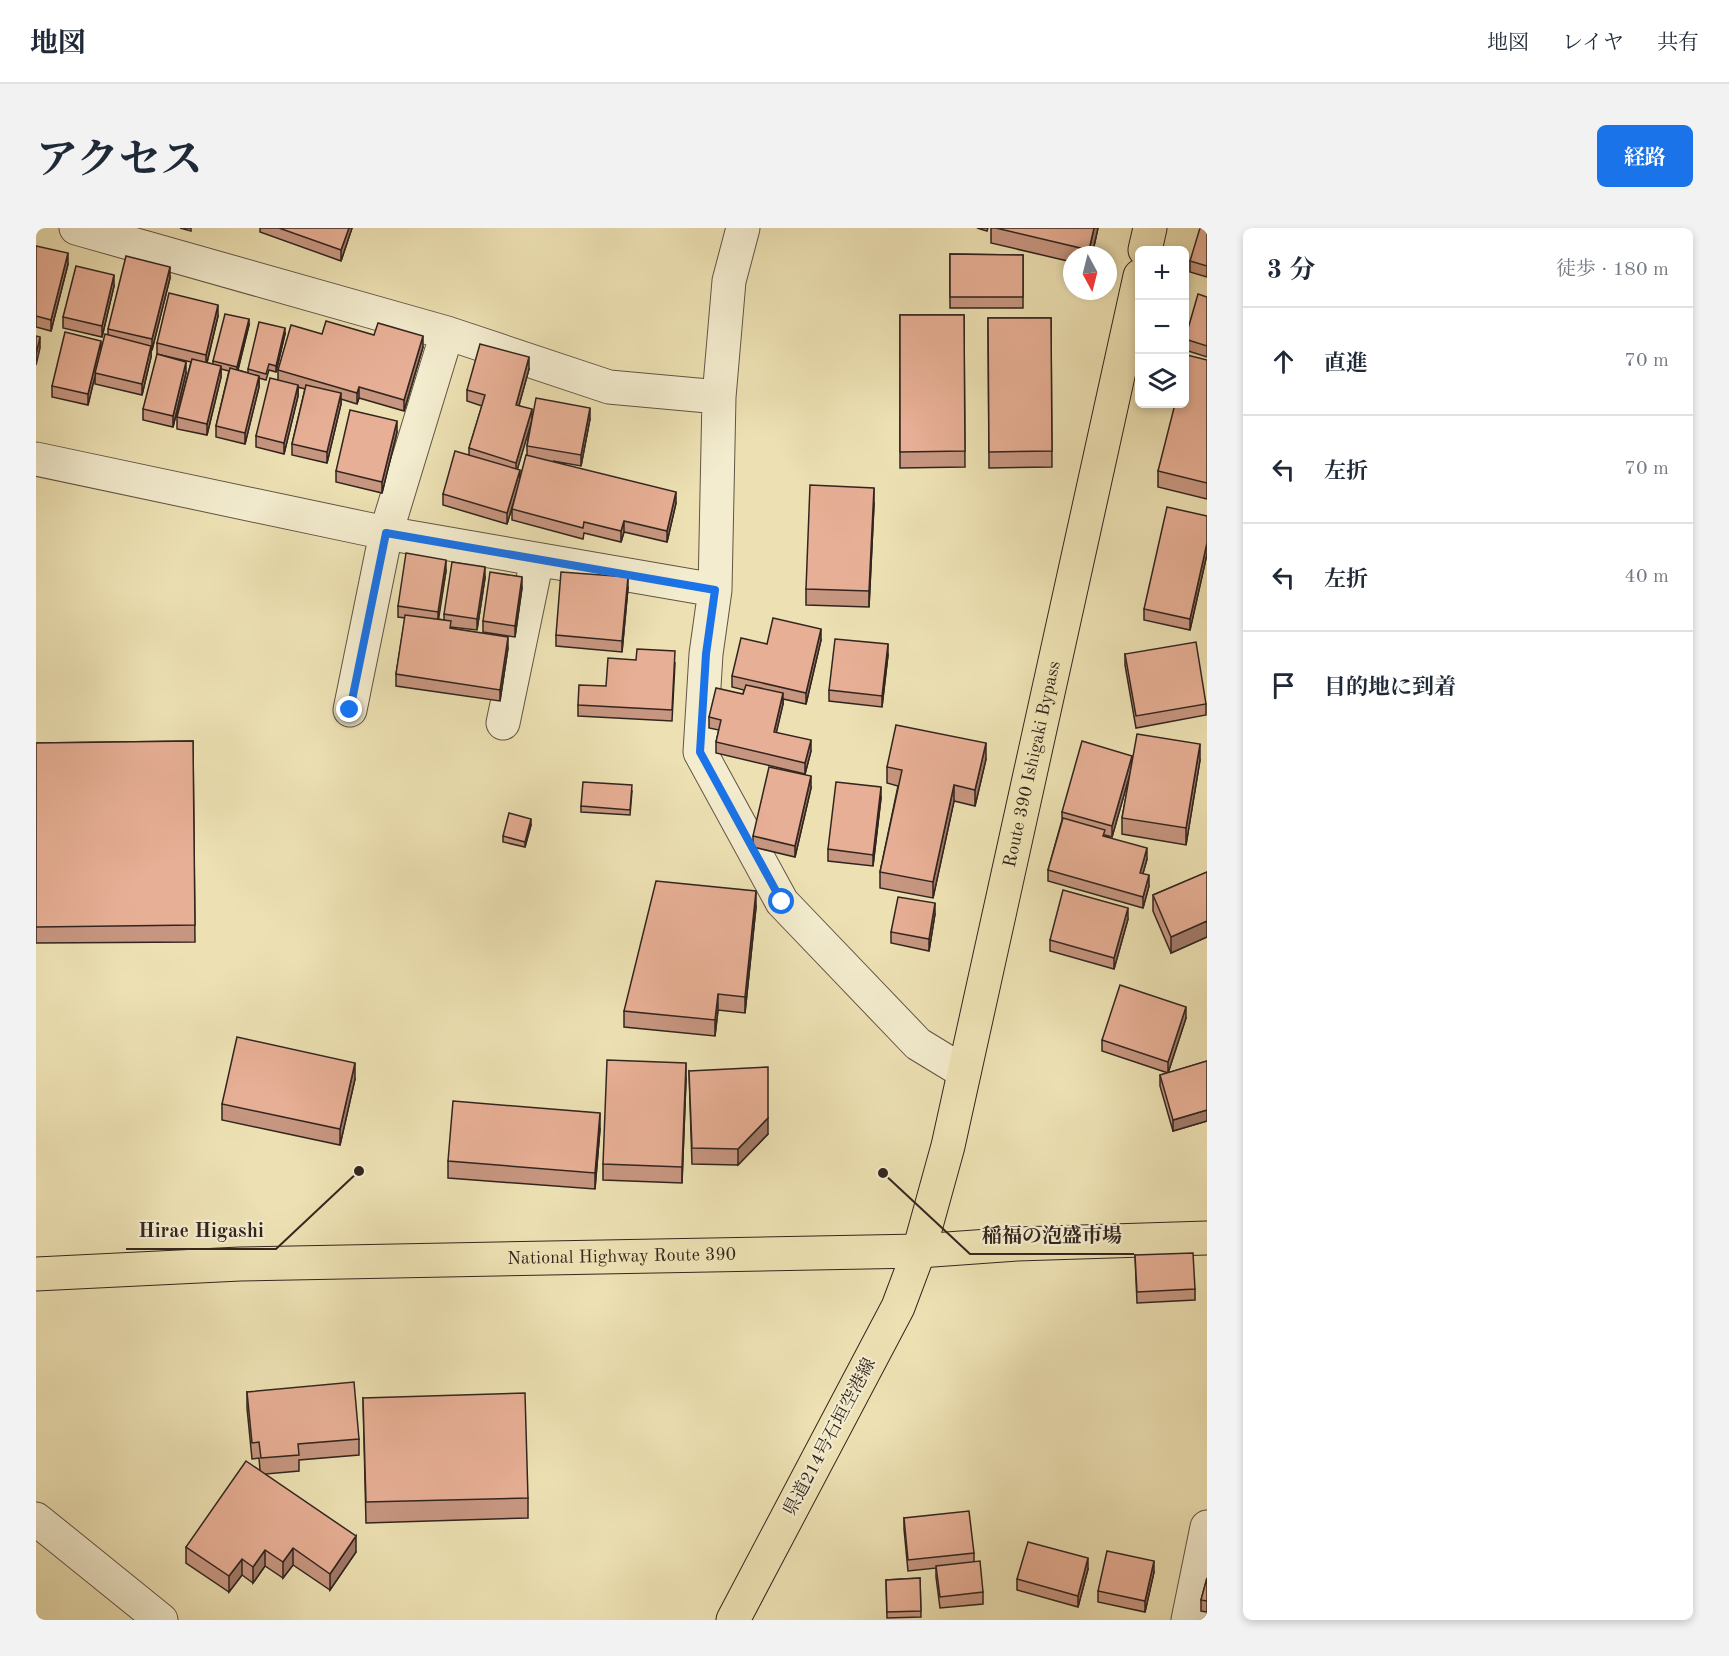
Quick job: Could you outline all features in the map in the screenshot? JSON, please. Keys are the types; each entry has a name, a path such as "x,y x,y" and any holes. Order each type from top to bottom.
{"main road":[{"path":"1146,246 1150,228"},
{"name":"Route 390 Ishigaki Bypass","path":"919,1251 938,1186 964,1072 1135,299"},
{"name":"National Highway Route 390","path":"36,1274 240,1264 919,1251 1017,1244 1207,1238"},
{"name":"県道214号石垣空港線","path":"733,1620 894,1316 919,1251"}],"street":[{"path":"76,228 447,333 609,387 719,397"},
{"path":"743,228 729,281 719,397 715,590 706,654 700,752 782,902 918,1044 964,1072"},
{"path":"350,710 386,533 447,333"},
{"path":"36,459 386,533 715,590"},
{"path":"503,723 537,560"},
{"path":"36,1519 161,1620"},
{"path":"1191,1619 1207,1527"}],"building":[{"path":"279,228 349,228 341,250"},
{"path":"996,228 1094,228 1090,246 1072,246"},
{"path":"1200,228 1207,228 1207,266 1190,261"},
{"path":"36,246 68,253 51,320 36,316"},
{"path":"950,254 1023,255 1023,297 950,297"},
{"path":"126,256 170,267 152,339 108,329"},
{"path":"76,266 114,275 102,326 63,317"},
{"path":"169,293 218,305 206,355 157,343"},
{"path":"1198,294 1207,297 1207,346 1189,340 1189,325"},
{"path":"225,314 249,319 237,367 213,361"},
{"path":"900,315 964,315 965,451 900,452"},
{"path":"988,318 1051,318 1052,451 989,452"},
{"path":"326,321 374,335 378,323 423,336 404,400 359,387 357,393 278,370 291,325 322,334"},
{"path":"259,322 285,328 276,366 269,364 266,374 248,369"},
{"path":"65,332 101,341 88,394 52,386"},
{"path":"105,334 151,346 142,384 95,373"},
{"path":"36,336 40,337 36,354"},
{"path":"480,344 529,357 516,405 532,409 516,463 469,448 485,395 467,390"},
{"path":"157,354 186,362 173,416 143,409"},
{"path":"1189,356 1207,360 1207,483 1158,471 1174,408 1189,408"},
{"path":"192,359 221,366 207,424 177,417"},
{"path":"230,368 259,376 245,433 216,426"},
{"path":"270,378 298,385 284,443 256,436"},
{"path":"306,385 341,393 327,452 292,444"},
{"path":"536,398 590,408 581,455 527,446"},
{"path":"350,410 397,421 382,482 336,471"},
{"path":"455,451 520,470 507,513 443,494"},
{"path":"526,455 676,492 667,531 624,521 621,531 584,522 583,528 512,509"},
{"path":"810,485 874,488 869,591 806,589"},
{"path":"1167,507 1207,516 1207,543 1190,619 1144,609"},
{"path":"406,553 446,560 438,612 398,606"},
{"path":"452,562 485,567 477,619 444,614"},
{"path":"490,572 522,577 515,626 483,621"},
{"path":"561,572 628,577 622,641 556,635"},
{"path":"405,615 451,621 450,628 508,637 500,690 396,674"},
{"path":"773,618 821,629 806,693 732,676 741,638 767,644"},
{"path":"835,639 888,644 882,696 829,690"},
{"path":"1196,642 1206,704 1136,716 1125,654"},
{"path":"637,649 675,651 672,710 578,705 579,685 606,686 608,658 636,660"},
{"path":"746,685 783,693 774,732 811,740 805,763 716,742 721,720 709,717 716,688 743,694"},
{"path":"896,725 986,743 975,790 954,785 933,882 880,872 902,770 887,767"},
{"path":"1137,734 1200,744 1186,828 1122,818"},
{"path":"193,741 195,925 36,927 36,743"},
{"path":"1082,741 1132,756 1112,826 1062,812"},
{"path":"769,767 811,776 795,846 753,836"},
{"path":"583,782 632,785 630,810 581,806"},
{"path":"836,782 881,787 873,855 828,849"},
{"path":"509,813 531,819 525,842 503,836"},
{"path":"1063,818 1105,830 1103,836 1147,848 1140,873 1149,875 1143,897 1048,870"},
{"path":"1207,872 1207,921 1171,937 1153,895"},
{"path":"656,881 756,891 745,997 718,994 715,1020 624,1011"},
{"path":"1063,890 1128,908 1114,958 1050,940"},
{"path":"898,897 935,903 929,939 891,932"},
{"path":"1120,985 1186,1007 1168,1062 1102,1040"},
{"path":"237,1037 355,1063 340,1129 222,1104"},
{"path":"607,1060 686,1063 682,1167 603,1164"},
{"path":"1207,1061 1207,1110 1173,1120 1160,1075"},
{"path":"768,1067 768,1118 738,1149 692,1148 689,1071"},
{"path":"453,1101 600,1113 595,1173 448,1161"},
{"path":"1193,1253 1195,1289 1137,1292 1135,1255"},
{"path":"354,1382 359,1439 298,1444 299,1455 261,1458 259,1442 252,1443 247,1392"},
{"path":"525,1393 528,1498 366,1502 363,1398"},
{"path":"246,1461 356,1536 330,1574 293,1548 283,1562 265,1550 253,1567 242,1559 229,1576 186,1547"},
{"path":"969,1511 974,1553 908,1560 904,1518"},
{"path":"1028,1542 1088,1558 1078,1596 1017,1579"},
{"path":"1107,1551 1154,1561 1145,1601 1098,1591"},
{"path":"980,1561 983,1592 940,1597 936,1566"},
{"path":"920,1578 921,1611 887,1612 886,1580"},
{"path":"1207,1578 1207,1601 1201,1600"}],"place":[{"name":"Hirae Higashi","path":"359,1171"},
{"name":"稲福の泡盛市場","path":"883,1173"}],"route":[{"path":"350,710 386,533 715,590 706,654 700,752 782,902"}]}
